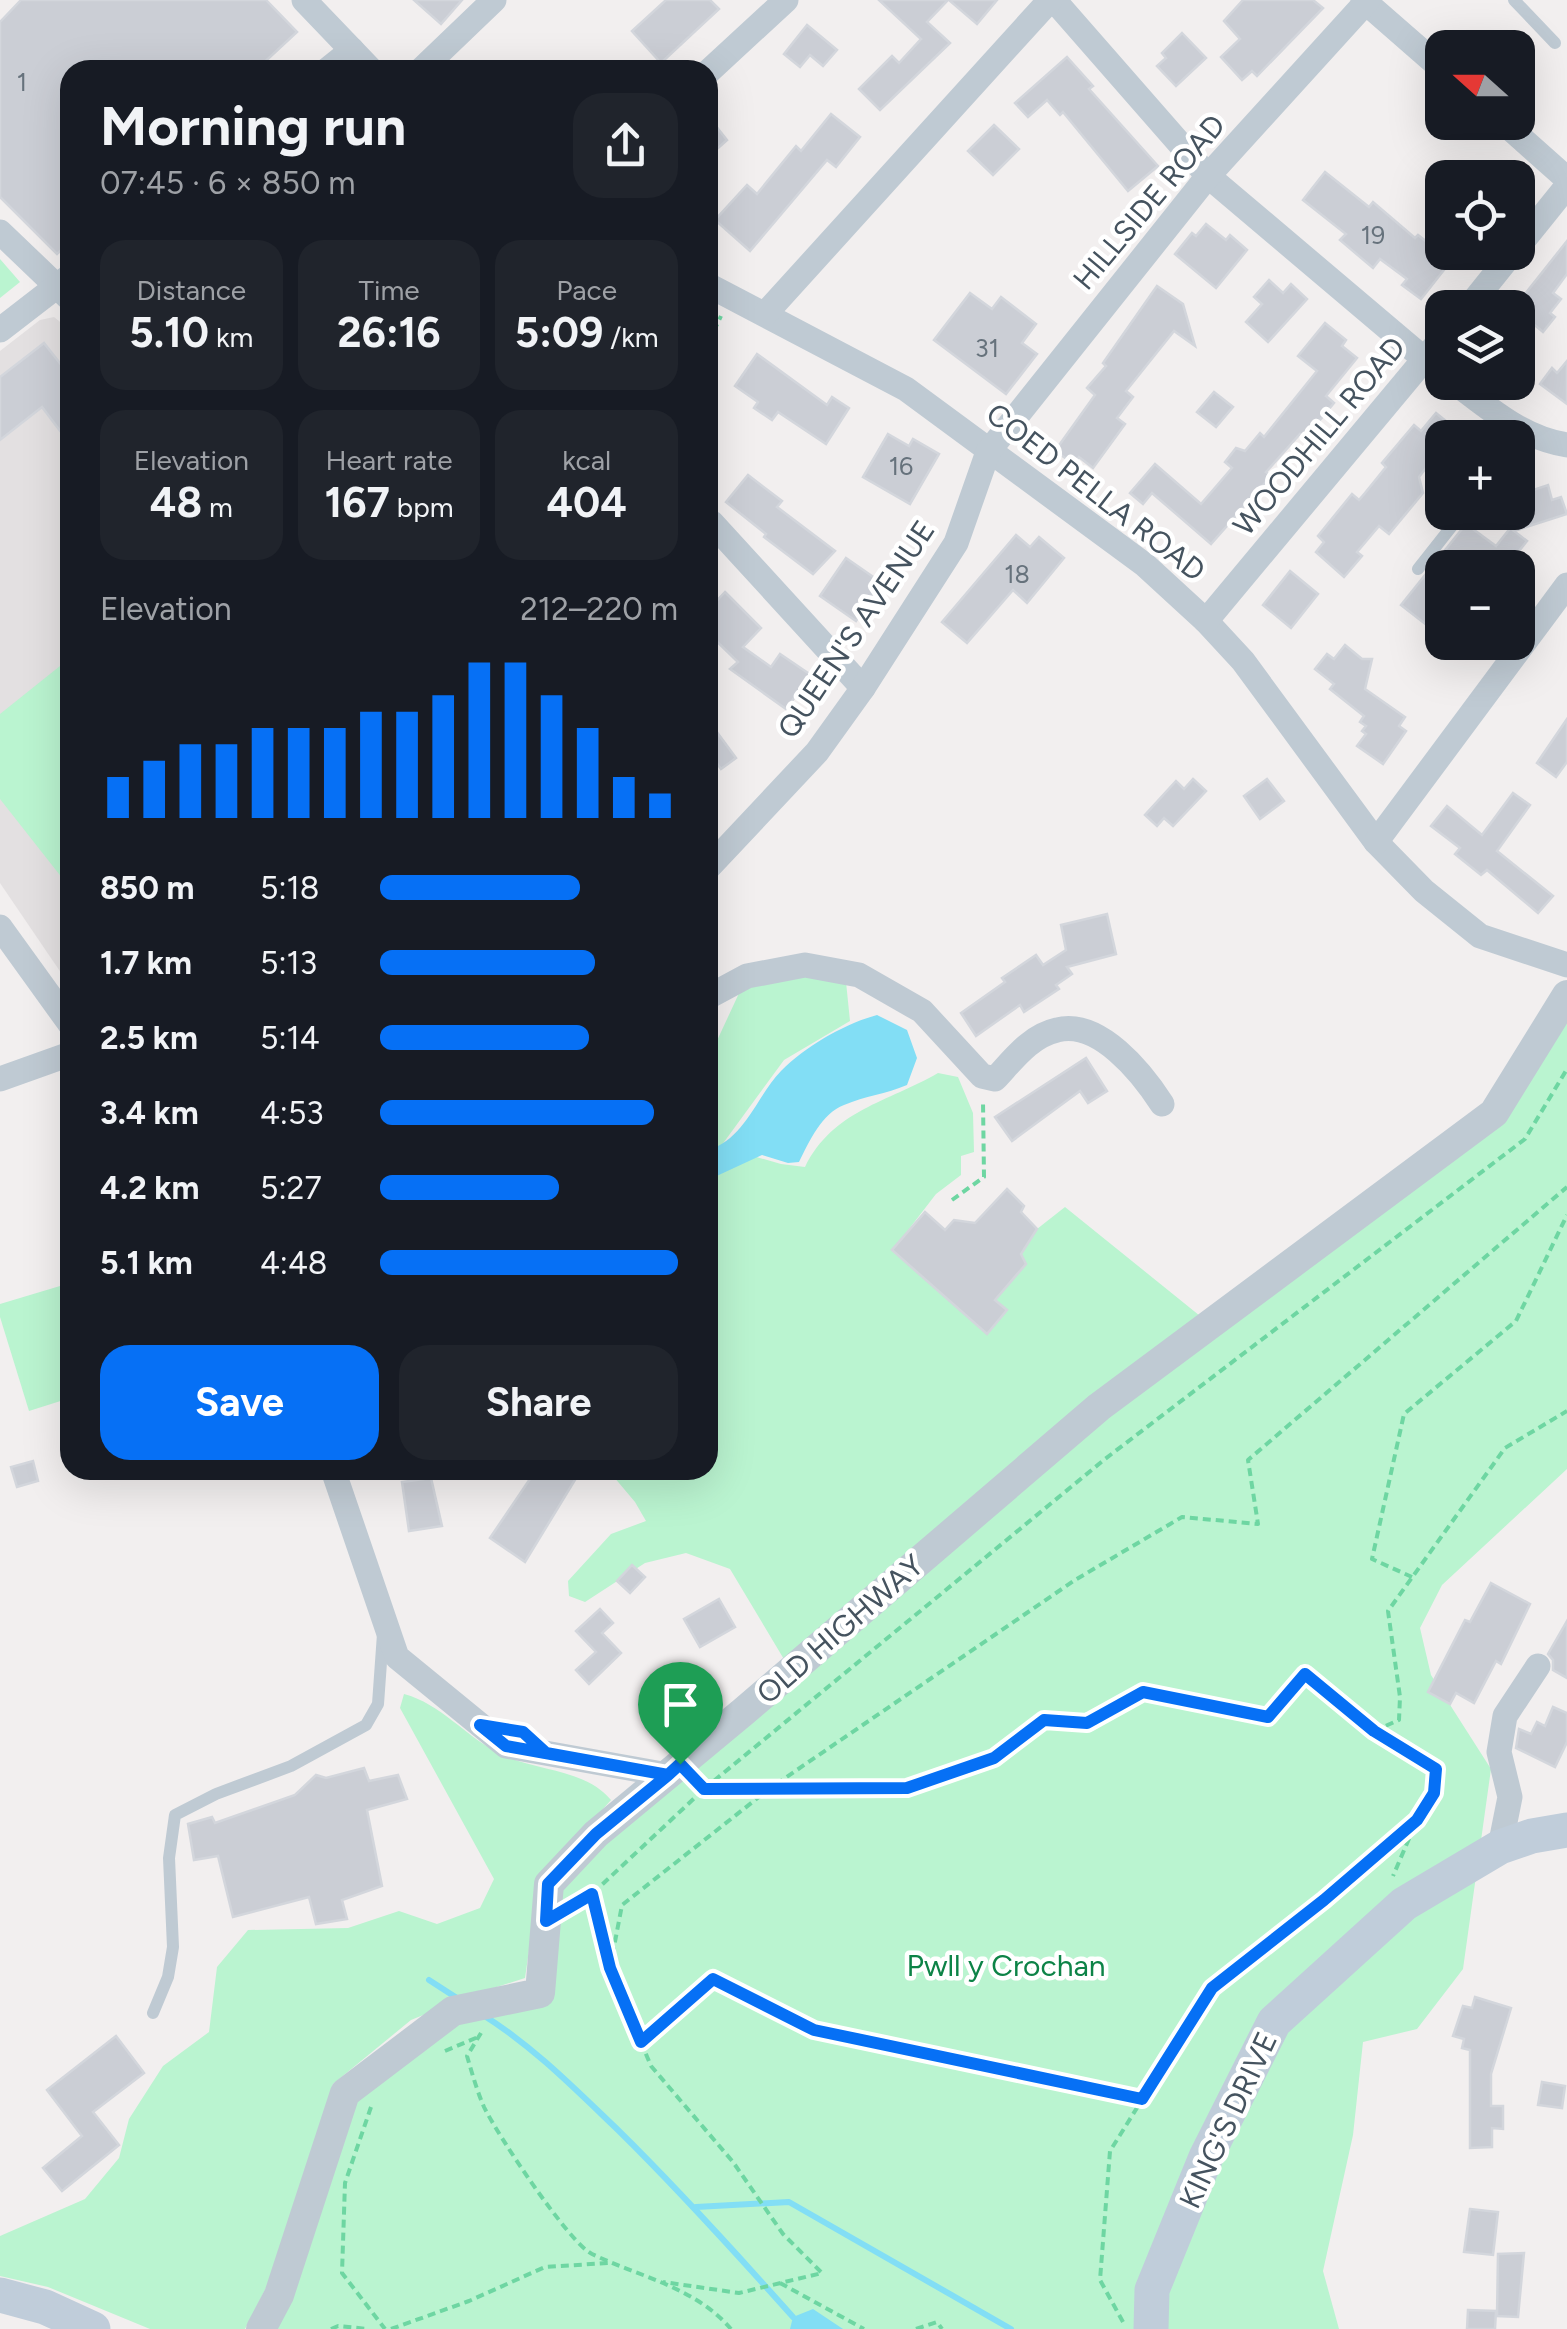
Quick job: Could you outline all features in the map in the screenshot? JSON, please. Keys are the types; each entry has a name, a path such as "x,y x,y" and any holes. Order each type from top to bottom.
{"main road":[{"name":"KING'S DRIVE","path":"1151,2329 1152,2290 1206,2157 1274,2022 1404,1904 1500,1847 1567,1830"},
{"path":"0,2295 45,2307 93,2329"}],"street":[{"path":"304,0 362,60"},
{"path":"431,60 494,0"},
{"path":"718,63 786,0"},
{"path":"766,314 1052,0 1208,176 1352,294 1425,360"},
{"path":"1366,1 1425,55"},
{"name":"HILLSIDE ROAD","path":"988,452 1208,176 1366,1"},
{"path":"340,60 352,50"},
{"path":"1523,140 1567,179"},
{"path":"1535,225 1567,186"},
{"path":"0,232 60,282"},
{"path":"1483,290 1499,270"},
{"name":"COED PELLA ROAD","path":"719,290 906,388 1145,565 1243,661 1376,842 1424,891 1480,936 1567,964"},
{"path":"0,330 60,291"},
{"name":"WOODHILL ROAD","path":"1206,621 1425,376"},
{"path":"1475,400 1499,420"},
{"path":"1535,441 1567,445"},
{"name":"QUEEN'S AVENUE","path":"718,857 817,752 863,688 956,544 988,452"},
{"path":"718,530 863,688"},
{"path":"1376,842 1567,585"},
{"path":"0,927 60,1010"},
{"path":"718,992 747,976 805,965 859,974 922,1011 982,1076 994,1079 1030,1042 1059,1029 1091,1033 1123,1056 1162,1104"},
{"name":"OLD HIGHWAY","path":"261,2329 279,2295 344,2094 453,2011 481,2013 540,1993 548,1884 596,1834 1099,1407 1494,1114 1567,995"},
{"path":"0,1079 60,1058"},
{"path":"341,1480 397,1656 480,1725 523,1732 546,1753 668,1775"},
{"path":"1500,1847 1510,1797 1499,1752 1506,1716 1538,1666"}],"lane":[{"path":"1516,1 1555,44"},
{"path":"1418,569 1449,530"},
{"path":"153,2013 168,1977 174,1947 169,1858 175,1815 216,1794 292,1766 366,1724 378,1704 384,1617"}],"path":[{"path":"546,1921 592,1894 704,1789 1134,1436 1525,1139 1567,1068"},
{"path":"952,1200 984,1178 982,1076"},
{"path":"610,1968 622,1905 768,1789 1075,1580 1182,1516 1258,1524 1248,1460 1567,1188"},
{"path":"1412,1577 1372,1559 1404,1414 1516,1320 1567,1215"},
{"path":"1374,1731 1399,1720 1400,1697 1388,1610 1505,1448 1567,1411"},
{"path":"704,1789 907,1788 994,1758 1044,1720 1087,1723 1143,1692 1268,1717 1305,1674 1374,1731 1436,1769 1434,1793 1417,1820 1389,1886 1404,1904"},
{"path":"1127,2329 1100,2280 1110,2151 1212,1988 1417,1820"},
{"path":"592,1894 610,1968 651,2066 733,2162 782,2234 822,2272 739,2293 662,2282"},
{"path":"641,2042 713,1979 814,2030 1142,2099"},
{"path":"442,2052 481,2013"},
{"path":"481,2013 467,2056 484,2107 536,2190 586,2252 714,2308 731,2329"},
{"path":"372,2103 345,2183 342,2273 388,2329 469,2301 545,2267 612,2262"},
{"path":"780,2282 864,2329"},
{"path":"916,2329 938,2322 942,2329"},
{"path":"331,2329 368,2329"}],"shaded area":[{"path":"54,317 60,322 60,971 0,883 0,351 40,320"}],"green space":[{"path":"0,259 20,282 0,298"},
{"path":"60,666 60,875 0,799 0,714"},
{"path":"845,972 850,1021 784,1060 718,1150 718,1038 747,976"},
{"name":"Pwll y Crochan","path":"1567,995 1567,1469 1442,1585 1420,1628 1431,1675 1491,1769 1463,1969 1417,2029 1363,2042 1353,2135 1323,2271 1339,2329 261,2329 345,2093 453,2011 540,1993 549,1884 791,1671 730,1569 686,1553 645,1563 585,1602 569,1596 568,1581 611,1534 646,1521 616,1480 718,1480 718,1172 753,1156 805,1167 831,1132 863,1110 938,1073 958,1077 973,1113 974,1152 961,1156 961,1175 936,1194 892,1251 988,1333 1007,1311 995,1300 1026,1264 1021,1254 1037,1229 1065,1207 1210,1324 1494,1114"},
{"path":"60,1286 60,1401 29,1411 0,1317 0,1304"},
{"path":"404,1694 441,1712 497,1752 587,1781 611,1800 539,1881 525,1978 411,2020 333,2084 267,2286 245,2329 150,2329 48,2287 0,2276 0,2236 85,2199 119,2158 129,2119 163,2066 209,2032 217,1967 248,1930 348,1928 399,1911 437,1924 480,1908 494,1879 400,1708"}],"water":[{"path":"877,1015 907,1030 917,1058 907,1085 836,1109 817,1129 799,1162 788,1163 762,1155 718,1175 718,1146 741,1127 772,1081 802,1053 852,1024"},
{"path":"813,2309 843,2329 790,2329 793,2317"}],"building":[{"path":"21,0 266,0 297,32 267,60 60,60 57,254 0,197 0,22"},
{"path":"414,0 462,0 441,24"},
{"path":"666,0 710,0 719,9 664,60 658,60 632,31"},
{"path":"879,0 948,0 927,22 950,43 880,110 859,89 892,56 899,63 921,39"},
{"path":"949,0 997,0 977,24"},
{"path":"1243,0 1313,0 1323,8 1257,76 1252,71 1242,80 1221,57 1240,39 1224,21"},
{"path":"807,25 837,50 823,66 810,55 800,67 784,54"},
{"path":"1182,33 1206,58 1176,86 1157,66 1166,58 1162,53"},
{"path":"1067,57 1093,86 1089,89 1158,166 1128,191 1063,112 1060,115 1047,100 1028,117 1015,103"},
{"path":"831,114 860,137 836,167 827,160 750,251 718,223 718,217 747,185 757,194 796,146 801,151"},
{"path":"994,125 1019,149 993,175 968,151"},
{"path":"718,129 727,140 718,148"},
{"path":"1325,172 1369,207 1373,202 1415,238 1418,235 1425,241 1425,270 1444,270 1421,299 1402,285 1407,279 1380,259 1373,268 1340,240 1346,234 1303,200"},
{"path":"1206,224 1226,240 1230,235 1247,250 1216,288 1175,254 1192,233 1196,236"},
{"path":"1567,241 1567,274 1553,293 1561,299 1550,313 1555,317 1543,332 1535,325 1535,290 1528,290"},
{"path":"1269,280 1283,293 1291,284 1307,299 1268,342 1246,322 1262,304 1254,297"},
{"path":"1157,286 1183,304 1195,346 1174,331 1126,391 1133,397 1117,418 1125,424 1093,468 1079,457 1074,464 1055,451 1095,395 1087,388 1106,366 1103,363"},
{"path":"970,293 992,309 1001,297 1036,324 1022,343 1037,354 1006,394 934,340"},
{"path":"1325,323 1346,340 1342,346 1357,358 1326,396 1334,403 1305,438 1300,434 1266,472 1271,476 1211,544 1152,493 1143,504 1130,493 1155,464 1201,504 1232,468 1225,462 1236,448 1245,451 1260,433 1264,437 1317,371 1298,356"},
{"path":"44,343 60,363 60,431 42,407 0,440 0,377"},
{"path":"757,354 827,405 832,397 849,408 826,444 778,412 772,420 754,408 758,402 735,386"},
{"path":"1567,361 1567,404 1540,384 1552,368 1557,373"},
{"path":"1214,392 1233,407 1216,427 1197,412"},
{"path":"1414,425 1421,431 1425,426 1425,469 1419,477 1423,493 1389,534 1379,526 1357,552 1362,556 1344,577 1316,552 1324,542 1318,536 1352,494 1359,500 1386,467 1382,463"},
{"path":"888,434 909,446 913,439 939,454 910,504 863,477"},
{"path":"748,475 782,501 777,507 835,551 813,574 726,502"},
{"path":"1548,485 1552,500 1561,497 1567,514 1535,524 1535,489"},
{"path":"1461,530 1474,530 1496,546 1509,530 1517,530 1514,531 1527,541 1520,550 1445,550"},
{"path":"1016,535 1030,547 1039,537 1064,558 1027,603 1013,590 967,643 942,622"},
{"path":"846,558 882,583 856,621 820,596"},
{"path":"1290,571 1318,594 1291,628 1263,605"},
{"path":"1425,575 1425,624 1401,605"},
{"path":"725,592 761,628 743,647 771,667 780,654 811,675 786,709 730,669 738,662 718,643 718,599"},
{"path":"1345,645 1362,659 1372,659 1365,689 1405,717 1399,726 1406,731 1383,764 1357,746 1366,734 1362,731 1366,726 1360,722 1364,716 1330,689 1334,684 1315,669 1327,654 1334,659"},
{"path":"1567,719 1567,762 1556,777 1537,763"},
{"path":"718,734 736,758 721,769 718,765"},
{"path":"1193,779 1206,791 1173,826 1164,818 1157,826 1145,815 1176,781 1184,789"},
{"path":"1267,779 1284,801 1260,819 1244,796"},
{"path":"1513,793 1530,805 1497,851 1553,896 1538,913 1487,870 1481,875 1455,854 1460,848 1431,826 1447,806 1482,835"},
{"path":"1107,914 1116,954 1067,967 1072,974 1056,985 1059,989 1024,1012 1020,1005 976,1036 961,1013 1036,955 1043,965 1066,950 1061,925"},
{"path":"1086,1058 1107,1091 1088,1103 1080,1091 1012,1141 995,1117"},
{"path":"1007,1189 1024,1206 1021,1212 1037,1229 1021,1254 1026,1264 995,1300 1007,1310 987,1334 892,1250 925,1212 945,1230 954,1220 975,1223"},
{"path":"33,1461 38,1481 17,1487 11,1467"},
{"path":"431,1480 442,1526 409,1531 402,1482"},
{"path":"529,1480 575,1480 525,1562 490,1538"},
{"path":"632,1565 645,1577 630,1593 617,1581"},
{"path":"1491,1583 1530,1604 1501,1664 1496,1661 1474,1703 1456,1693 1450,1704 1428,1692 1465,1620 1470,1622"},
{"path":"719,1599 735,1627 700,1647 684,1619"},
{"path":"600,1609 613,1623 602,1633 621,1653 589,1684 576,1670 596,1652 576,1631"},
{"path":"1567,1621 1567,1678 1553,1670 1548,1654"},
{"path":"1553,1707 1567,1713 1567,1742 1555,1767 1516,1748 1519,1729 1531,1734 1537,1722 1545,1726"},
{"path":"364,1768 369,1781 398,1775 407,1799 367,1810 382,1886 342,1900 347,1919 316,1924 309,1897 233,1917 218,1856 194,1860 188,1824 212,1817 215,1823 295,1795 316,1775 326,1778"},
{"path":"1475,1997 1511,2008 1491,2074 1491,2106 1503,2106 1503,2129 1492,2128 1492,2147 1470,2148 1470,2050 1462,2048 1464,2039 1453,2036 1463,2006 1472,2008"},
{"path":"116,2036 144,2073 93,2112 119,2145 62,2191 43,2168 82,2136 47,2090"},
{"path":"1542,2082 1565,2086 1562,2108 1538,2105"},
{"path":"1470,2209 1498,2212 1493,2255 1464,2252"},
{"path":"1524,2253 1518,2317 1497,2316 1498,2254"},
{"path":"1468,2310 1496,2311 1495,2329 1467,2329"}],"waterway":[{"path":"429,1980 460,2000"},
{"path":"483,2015 537,2055 618,2130 793,2317"},
{"path":"696,2207 789,2202 1011,2329"}],"route":[{"path":"680,1764 668,1775 506,1746 480,1725 523,1732 546,1753 668,1775 596,1834 548,1884 546,1921 592,1894 610,1968 641,2042 713,1979 814,2030 1142,2099 1212,1988 1417,1820 1434,1793 1436,1769 1374,1731 1305,1674 1268,1717 1143,1692 1087,1723 1044,1720 994,1758 907,1788 704,1789 680,1764"}]}
